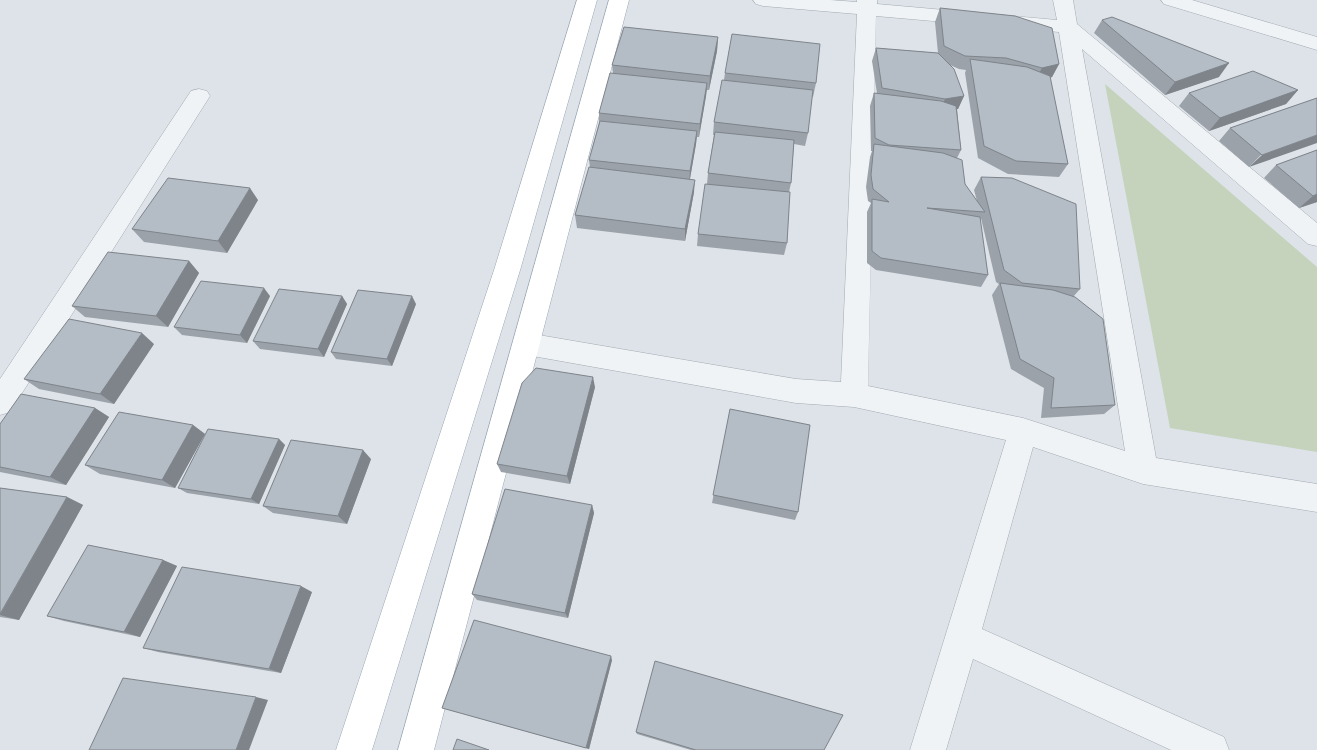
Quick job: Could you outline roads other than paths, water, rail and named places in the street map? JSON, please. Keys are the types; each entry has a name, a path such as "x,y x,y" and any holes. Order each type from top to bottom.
{"main road":[{"path":"354,750 508,268 587,0"},
{"path":"416,750 527,344 618,0"}],"street":[{"path":"763,0 867,5 1068,28 1317,237"},
{"path":"1063,0 1143,470"},
{"path":"1171,0 1317,44"},
{"path":"854,395 867,5"},
{"path":"0,404 199,96"},
{"path":"527,344 796,391 854,395 1023,431 1143,470 1317,498"},
{"path":"928,750 1023,431"},
{"path":"963,637 1212,750"}]}
